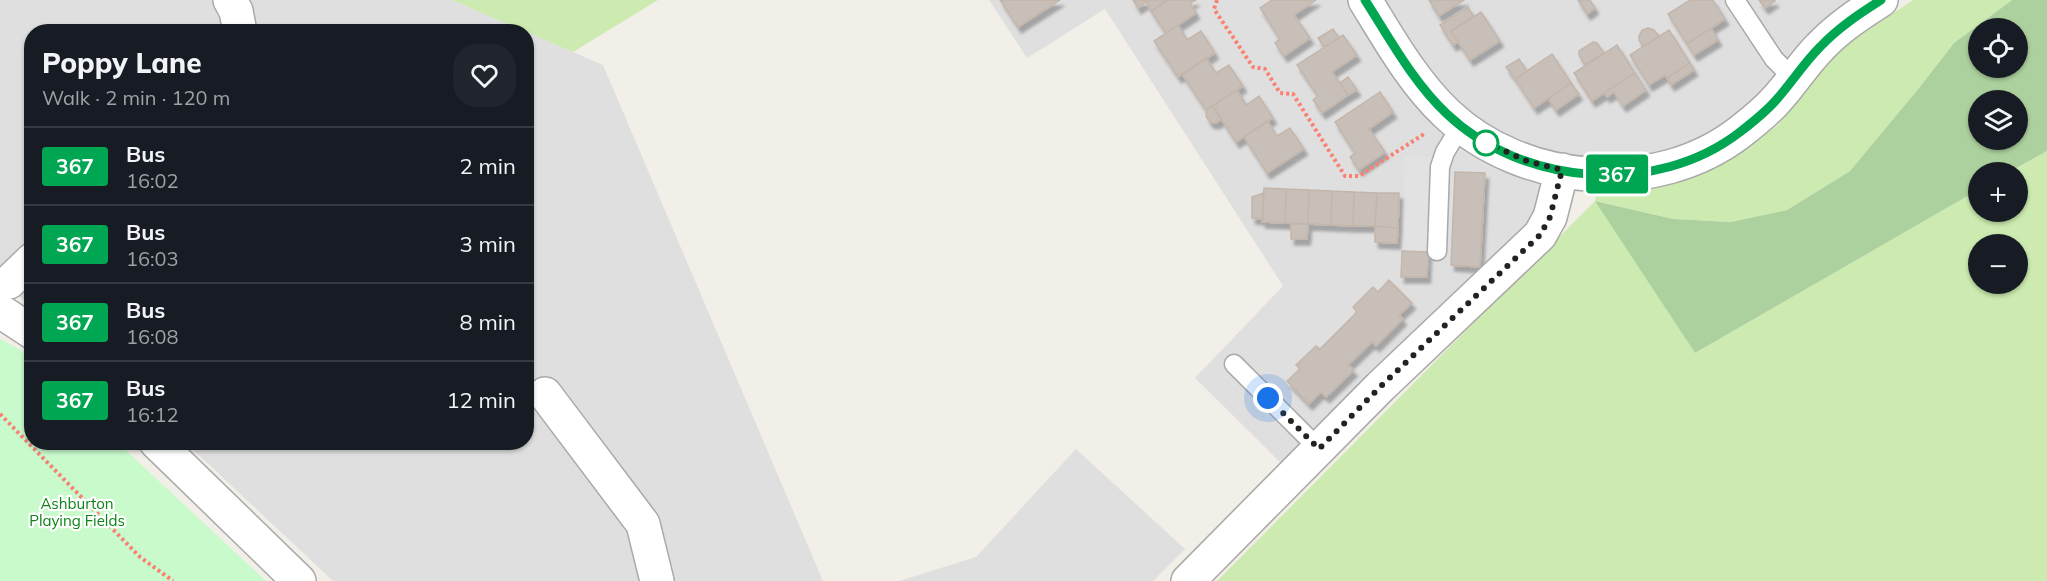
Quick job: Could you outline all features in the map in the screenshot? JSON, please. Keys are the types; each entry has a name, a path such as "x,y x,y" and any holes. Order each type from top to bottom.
{"street":[{"path":"230,0 236,11 238,24"},
{"path":"1365,0 1419,83 1454,120 1483,141 1505,153 1562,170 1600,174 1644,173 1678,165 1713,150 1737,134 1777,100 1813,54 1830,37 1854,17 1881,0"},
{"path":"1188,581 1380,387 1540,235 1552,209 1562,170"},
{"path":"14,284 24,311"},
{"path":"545,394 644,524 657,581"},
{"path":"164,450 299,581"}],"lane":[{"path":"1736,0 1774,59 1793,78"},
{"path":"1437,251 1440,167 1454,120"},
{"path":"1234,364 1319,449"}],"path":[{"path":"1217,0 1214,9 1252,67 1265,69 1280,93 1293,94 1345,176 1359,176 1429,131 1454,120"},
{"path":"0,414 24,438"},
{"path":"35,450 140,556 173,581"}],"shaded area":[{"path":"0,0 452,0 509,24 24,24 24,300 0,283"},
{"path":"989,0 1852,0 1834,11 1815,29 1794,51 1771,82 1748,106 1717,132 1666,153 1615,160 1575,158 1540,213 1282,464 1195,378 1283,286 1105,9 1027,58"},
{"path":"534,35 603,65 823,581 333,581 193,450 534,450"},
{"path":"1405,156 1431,157 1428,252 1402,251"},
{"path":"1076,449 1185,549 1153,581 899,581 976,557"}],"green space":[{"path":"452,0 658,0 573,52 534,35 534,24 508,24"},
{"path":"1913,0 2012,0 1988,18 1968,18 1968,33 1954,43 1850,171 1787,210 1732,222 1673,219 1596,201 1695,353 1968,196 1968,222 2028,222 2027,162 2047,151 2047,581 1217,581 1595,201 1597,191 1615,191 1677,179 1734,156 1778,125 1823,67 1844,46"},
{"path":"2012,0 2047,0 2047,151 2027,162 1968,162 1968,196 1695,353 1595,201 1673,219 1731,222 1787,210 1850,171 1954,43 1968,33 1968,78 2028,78 2028,18 1988,18"},
{"name":"Ashburton Playing Fields","path":"0,339 24,354 24,450 126,450 266,581 0,581"}],"building":[{"path":"1000,0 1060,0 1018,27"},
{"path":"1133,0 1145,0 1146,2 1138,8"},
{"path":"1145,0 1168,0 1151,11"},
{"path":"1168,0 1196,0 1190,3 1196,13 1166,33 1151,11"},
{"path":"1272,0 1316,0 1294,15 1310,38 1284,56 1275,43 1280,39 1260,8"},
{"path":"1429,0 1464,0 1439,16"},
{"path":"1578,0 1590,0 1595,8 1587,14"},
{"path":"1690,0 1713,0 1725,19 1687,44 1668,14"},
{"path":"1759,0 1774,0 1775,1 1765,8"},
{"path":"1468,7 1474,17 1451,31 1458,42 1453,45 1440,25"},
{"path":"1481,12 1500,41 1470,60 1451,31"},
{"path":"1178,25 1187,40 1201,31 1215,53 1178,77 1154,41"},
{"path":"1648,28 1654,30 1659,36 1643,47 1639,36 1642,30"},
{"path":"1711,28 1718,40 1694,55 1687,44"},
{"path":"1333,29 1339,38 1324,47 1318,38"},
{"path":"1669,30 1690,63 1667,78 1665,75 1649,85 1630,55"},
{"path":"1343,35 1357,55 1332,72 1348,95 1322,113 1313,100 1318,96 1297,65"},
{"path":"1593,42 1597,43 1604,53 1585,65 1579,51"},
{"path":"1617,45 1635,73 1592,101 1574,73"},
{"path":"1552,54 1571,83 1534,108 1515,79"},
{"path":"1206,58 1216,73 1229,65 1243,86 1206,110 1182,74"},
{"path":"1519,59 1527,71 1515,79 1506,67"},
{"path":"1690,63 1694,70 1671,85 1667,78"},
{"path":"1635,73 1646,90 1623,106 1614,92 1607,97 1604,93"},
{"path":"1348,77 1357,90 1348,95 1340,83"},
{"path":"1571,83 1579,94 1556,110 1548,99"},
{"path":"1237,90 1246,105 1259,96 1273,118 1236,142 1213,106"},
{"path":"1380,92 1393,112 1369,129 1385,152 1359,170 1350,157 1355,153 1335,122"},
{"path":"1213,106 1221,119 1216,123 1210,122 1206,116 1207,109"},
{"path":"1267,121 1277,136 1290,128 1304,149 1267,173 1244,137"},
{"path":"1455,172 1485,173 1480,267 1451,265"},
{"path":"1264,188 1286,189 1285,223 1262,222"},
{"path":"1286,189 1309,190 1308,224 1285,223"},
{"path":"1309,190 1332,191 1331,225 1308,224"},
{"path":"1332,191 1354,192 1353,226 1331,225"},
{"path":"1354,192 1377,193 1375,226 1353,226"},
{"path":"1263,193 1263,219 1252,218 1252,197"},
{"path":"1377,193 1399,193 1398,228 1375,226"},
{"path":"1291,224 1308,224 1307,239 1291,239"},
{"path":"1375,226 1398,228 1397,243 1375,242"},
{"path":"1402,251 1428,252 1427,277 1401,277"},
{"path":"1389,280 1412,303 1399,315 1403,319 1376,346 1372,342 1348,365 1354,370 1326,397 1321,392 1309,404 1287,381 1300,369 1296,365 1316,346 1320,349 1357,312 1353,307 1373,287 1378,292"}],"bus line":[{"name":"367","path":"1365,0 1419,83 1434,101 1461,126 1483,141 1505,153 1562,170 1579,173 1622,174 1644,173 1678,165 1698,158 1720,146 1758,118 1777,100 1806,62 1830,37 1860,13 1881,0"}],"route":[{"path":"1268,398 1319,449 1380,387 1540,235 1550,217 1562,170 1505,153 1483,141 1486,143"}]}
